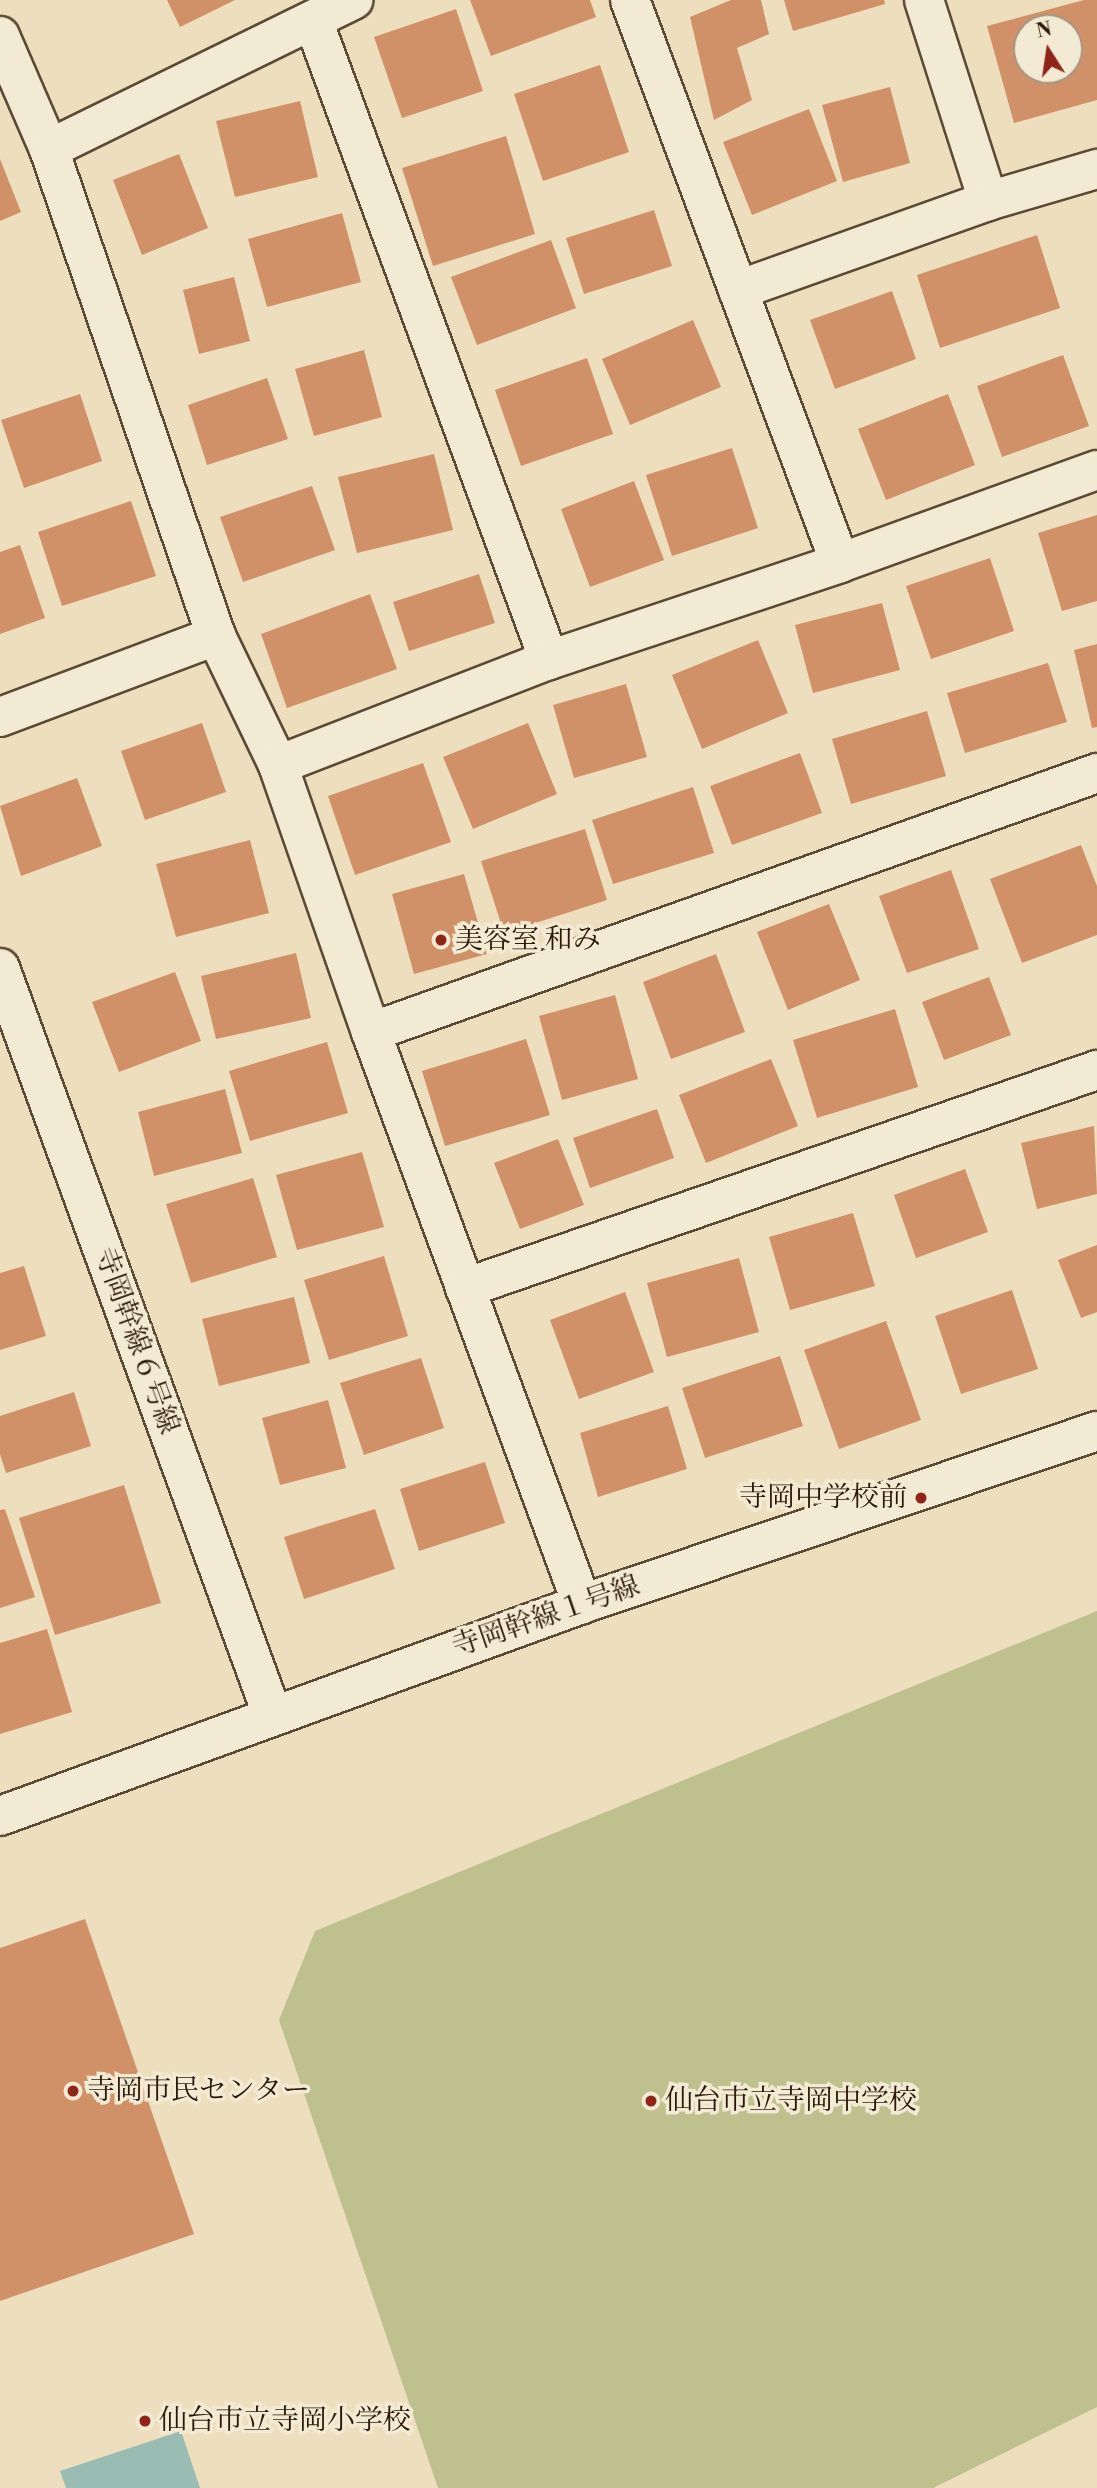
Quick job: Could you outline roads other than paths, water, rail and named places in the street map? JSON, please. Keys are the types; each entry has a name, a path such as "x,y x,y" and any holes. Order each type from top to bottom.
{"street":[{"path":"49,149 314,23 353,0"},
{"path":"630,0 840,563"},
{"path":"924,0 988,201"},
{"path":"314,23 549,660"},
{"path":"0,36 49,149 216,636 278,765 371,1032 582,1604"},
{"path":"738,290 988,201 1097,169"},
{"path":"278,765 549,660 840,563 1097,470"},
{"path":"0,717 216,636"},
{"path":"371,1032 1097,773"},
{"name":"寺岡幹線６号線","path":"0,968 272,1714"},
{"path":"465,1288 1097,1070"},
{"name":"寺岡幹線１号線","path":"0,1816 272,1714 582,1604 1097,1431"}],"water":[{"path":"181,2431 200,2488 66,2488 60,2471"}],"place":[{"name":"美容室 和み","path":"441,940"},
{"name":"寺岡中学校前","path":"921,1498"},
{"name":"寺岡市民センター","path":"73,2091"},
{"name":"仙台市立寺岡中学校","path":"651,2101"},
{"name":"仙台市立寺岡小学校","path":"145,2421"}]}
